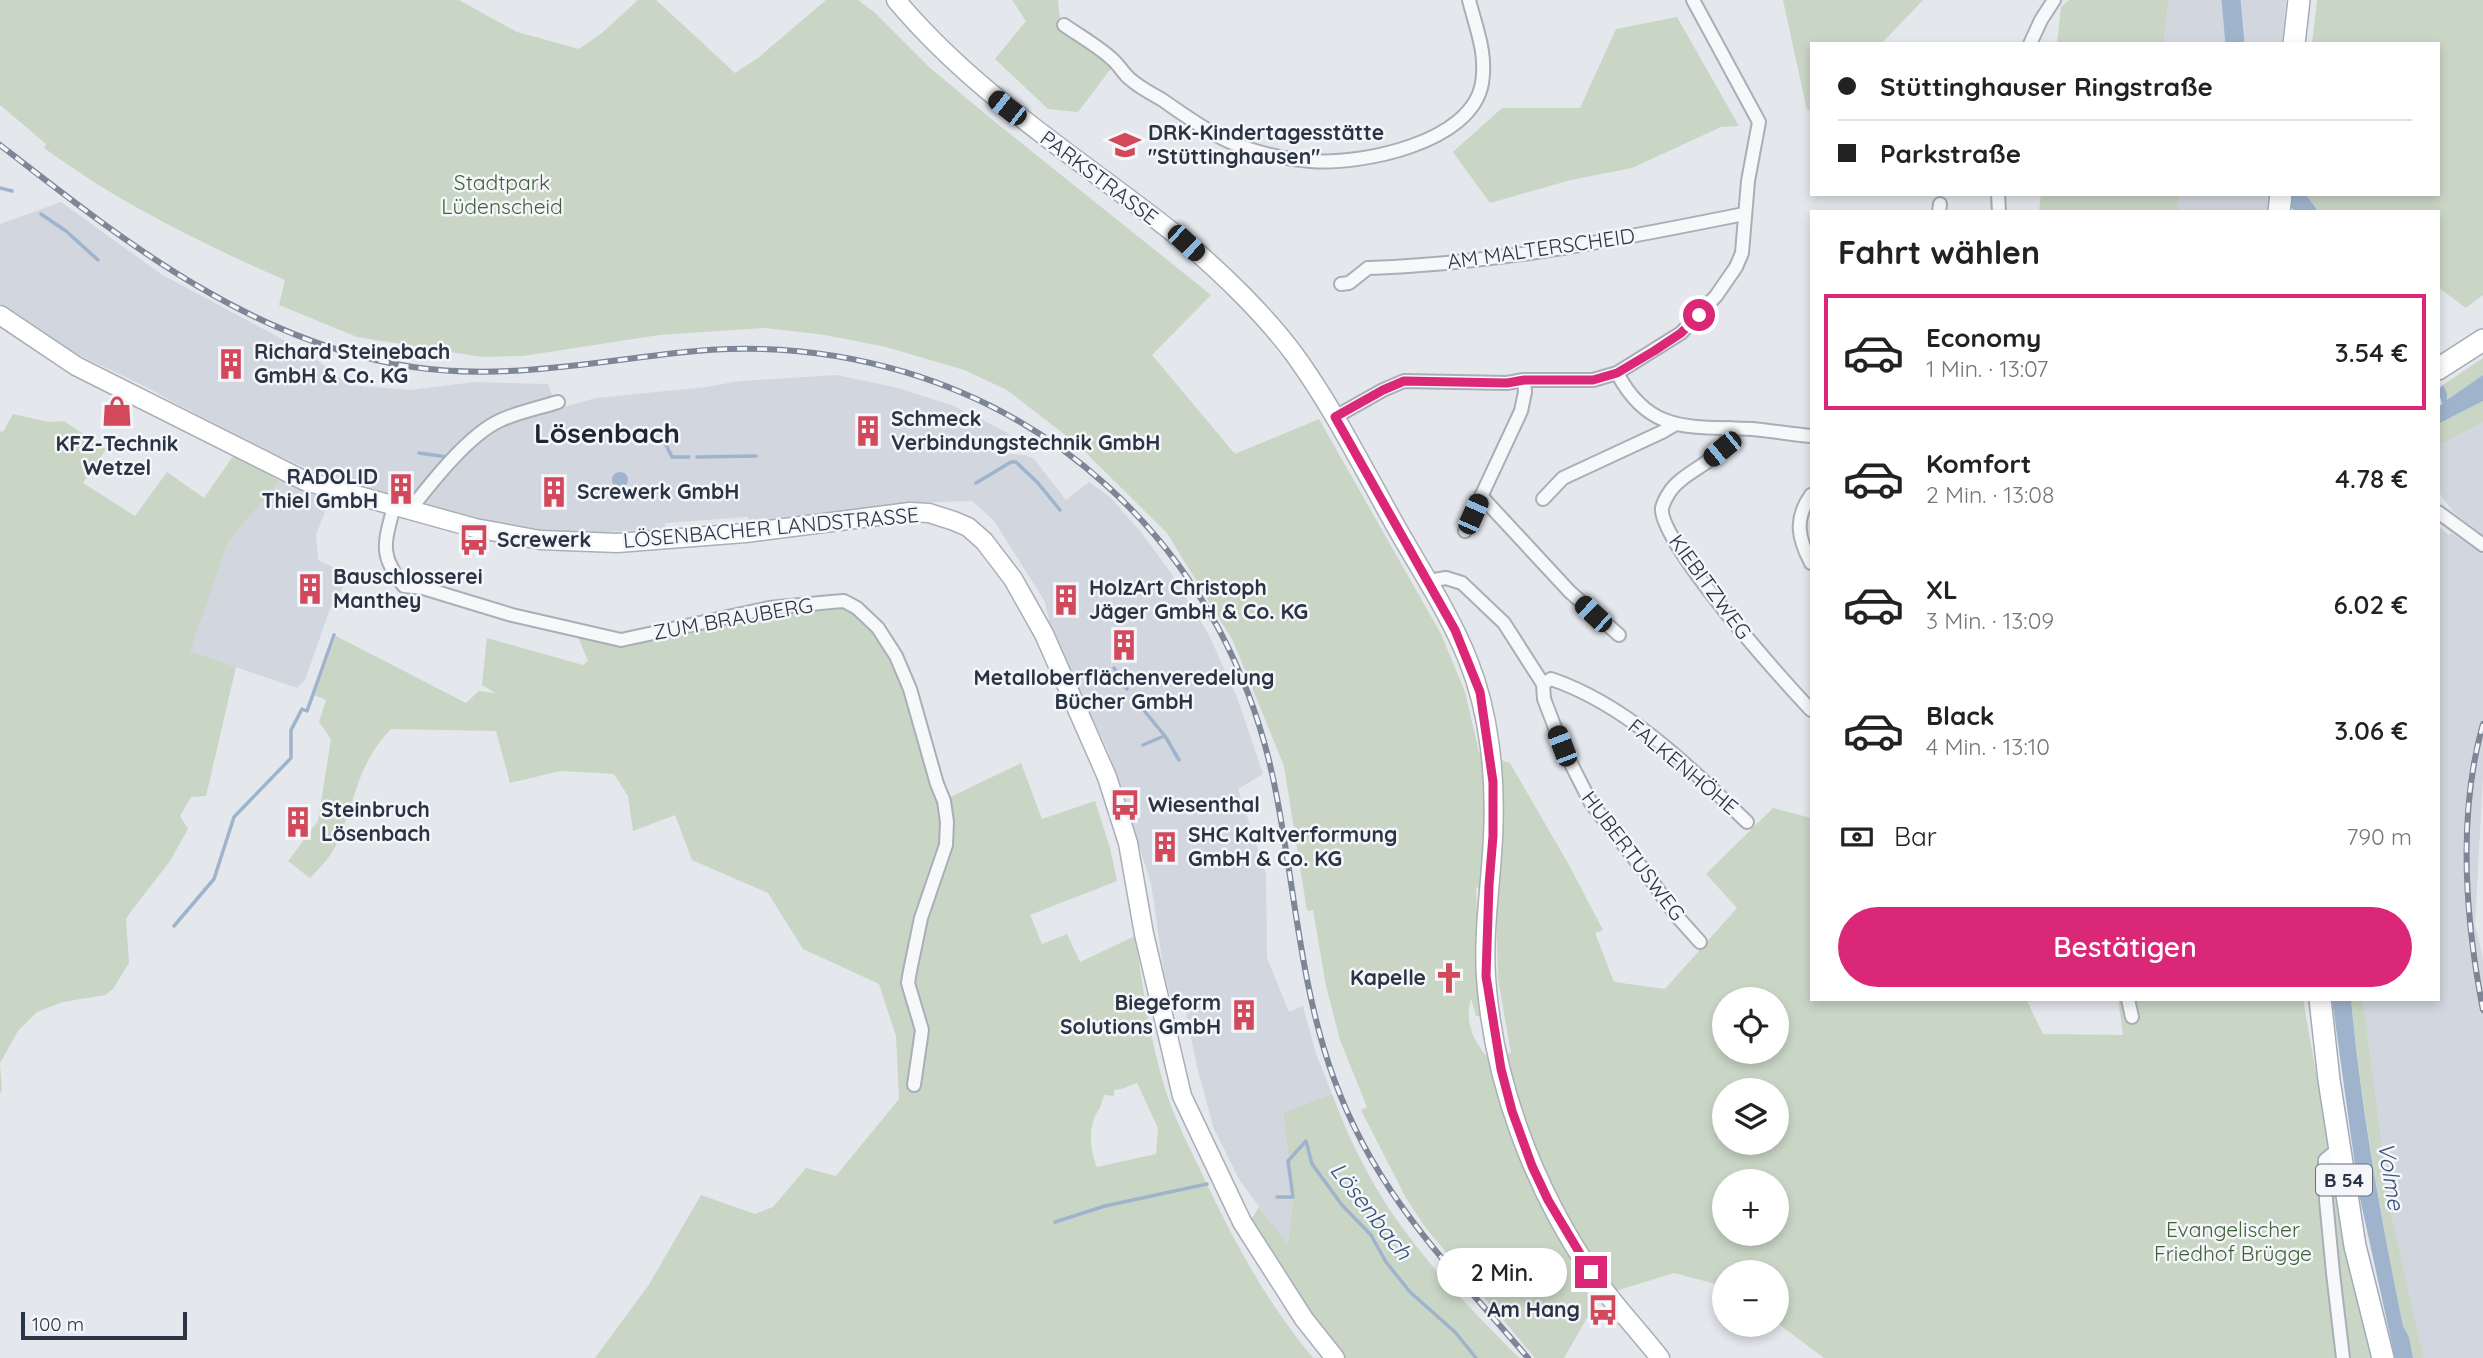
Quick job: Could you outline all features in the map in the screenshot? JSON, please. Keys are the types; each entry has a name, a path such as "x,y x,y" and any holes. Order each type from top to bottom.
{"main road":[{"name":"PARKSTRASSE","path":"896,0 909,16 991,95 1186,243 1230,284 1293,352 1335,417 1428,581 1468,659 1480,692 1486,729 1493,782 1486,976 1501,1069 1512,1111 1532,1166 1567,1232 1599,1282 1660,1358"},
{"path":"2294,42 2299,0"},
{"name":"LÖSENBACHER LANDSTRASSE","path":"0,315 76,366 305,481 475,528 540,540 617,543 745,533 884,514 921,512 968,527 984,541 1013,579 1044,634 1107,777 1128,844 1144,934 1182,1096 1242,1222 1304,1319 1335,1358"},
{"path":"2440,368 2483,340"},
{"name":"B 54","path":"2320,1001 2339,1149 2355,1246 2383,1358"}],"street":[{"path":"1064,25 1112,59 1129,79 1204,129 1229,142 1252,150 1309,161 1350,161 1435,138 1459,122 1465,114 1482,86 1483,65 1480,35 1469,0"},
{"path":"1335,417 1404,381 1507,383 1524,380 1593,380 1617,373 1681,333 1716,296 1736,267 1742,253 1744,214 1759,122 1693,0"},
{"path":"2032,42 2041,20 2054,0"},
{"name":"AM MALTERSCHEID","path":"1341,284 1349,283 1368,268 1526,254 1744,214"},
{"path":"1617,373 1628,394 1637,404 1652,415 1674,425 1810,435"},
{"path":"1465,531 1521,411 1525,392 1524,380"},
{"path":"402,508 430,486 482,431 500,420 558,402"},
{"path":"1543,499 1563,478 1674,425"},
{"name":"KIEBITZWEG","path":"1729,428 1729,436 1722,449 1670,491 1662,508 1665,523 1741,632 1810,709"},
{"path":"1481,496 1570,592 1619,635"},
{"path":"1810,497 1800,520 1798,533 1810,561"},
{"name":"ZUM BRAUBERG","path":"402,508 384,550 390,568 404,586 423,588 512,615 621,640 786,605 844,601 878,628 896,656 910,689 944,801 947,822 946,845 921,918 909,971 908,983 922,1030 914,1085"},
{"path":"2440,513 2483,545"},
{"name":"HUBERTUSWEG","path":"1428,581 1446,578 1462,583 1504,623 1543,684 1544,699 1585,794 1675,914 1700,942"},
{"name":"FALKENHÖHE","path":"1543,684 1551,679 1563,683 1650,734 1747,822"},
{"path":"2129,1001 2133,1017"},
{"path":"2339,1149 2325,1160 2333,1273 2343,1358"}],"shaded area":[{"path":"2169,0 2286,0 2282,42 2163,42"},
{"path":"2179,196 2269,196 2268,210 2180,210 2177,204"},
{"path":"61,202 161,274 308,353 349,385 410,390 475,382 548,384 557,409 596,398 740,381 837,375 898,388 951,405 1009,434 999,453 1025,455 1034,459 1066,500 1089,482 1110,497 1141,532 1171,573 1209,635 1238,700 1263,774 1238,789 1266,874 1267,958 1289,1012 1303,1006 1316,1054 1332,1094 1283,1112 1293,1197 1288,1245 1240,1181 1214,1129 1185,1008 1172,1002 1164,973 1151,883 1108,750 1047,627 1049,618 1044,600 994,521 972,501 906,503 809,519 749,525 748,517 665,523 665,532 640,530 558,535 423,508 332,478 256,447 144,386 69,350 0,303 0,224"},
{"path":"2483,422 2483,535 2453,512 2440,494 2440,445"},
{"path":"280,481 330,499 316,535 318,560 351,576 332,603 305,680 297,688 189,651 228,542"},
{"path":"2440,528 2483,554 2483,777 2475,925 2483,958 2483,1358 2424,1358 2390,1209 2363,1001 2440,1001"}],"green space":[{"path":"0,0 459,0 517,32 579,49 602,33 638,0 656,0 735,73 758,58 826,0 858,0 874,12 929,67 1211,295 1152,355 1235,454 1319,419 1441,634 1465,692 1479,752 1510,763 1569,865 1603,930 1595,933 1614,982 1665,989 1737,908 1706,874 1773,808 1810,818 1810,1001 2027,1001 2043,1034 2123,1035 2118,1001 2303,1001 2343,1228 2375,1358 1824,1358 1789,1332 1789,1260 1712,1260 1712,1283 1674,1273 1619,1290 1594,1306 1564,1358 1535,1358 1425,1227 1406,1198 1361,1110 1367,1107 1340,1040 1326,986 1313,910 1307,911 1284,766 1233,641 1167,533 1077,444 1007,390 964,370 886,347 825,335 765,328 659,335 523,356 482,357 357,337 279,305 285,280 222,252 131,204 44,148 46,144 0,105","holes":["1476,887 1496,894 1498,979 1511,1053 1488,1058 1474,1037 1469,1022 1469,1007 1471,999 1476,1016 1481,1016"]},
{"path":"1012,0 1058,0 1061,28 1113,66 1078,112 1048,109 995,59 1026,21"},
{"path":"1783,0 1923,0 1883,42 1810,42 1810,111 1807,110"},
{"path":"2069,0 2169,0 2163,42 2057,42 2061,7"},
{"path":"2317,0 2483,0 2483,295 2466,308 2440,288 2440,210 2309,210 2292,199 2293,196 2440,196 2440,42 2312,42"},
{"path":"1677,17 1739,126 1721,127 1632,168 1571,180 1490,203 1453,152 1502,108 1580,108 1616,29"},
{"path":"2041,196 2179,196 2177,204 2180,210 2039,210"},
{"path":"2483,358 2483,375 2446,401 2443,385"},
{"path":"2483,401 2483,422 2440,445 2440,423"},
{"path":"13,414 48,422 64,421 106,449 83,483 135,516 167,472 204,498 234,455 280,481 228,542 190,651 236,667 206,796 191,797 180,816 188,829 170,861 126,919 129,963 113,989 105,995 63,1002 37,1012 18,1031 0,1063 0,431 3,432"},
{"path":"844,604 877,629 894,658 940,802 1021,763 1042,819 1095,801 1117,881 1030,915 1042,944 1067,934 1080,962 1135,936 1153,1042 1163,1083 1177,1122 1214,1200 1252,1270 1313,1358 595,1358 648,1286 701,1195 755,1214 773,1207 806,1168 836,1176 899,1099 896,1036 879,984 803,949 768,893 692,860 675,815 633,831 628,796 614,774 560,771 510,783 496,731 391,729 370,756 335,848 310,878 288,861 318,821 331,739 319,722 326,700 314,695 336,636 466,703 479,691 495,693 482,685 487,638 583,665 588,661 576,632 599,639 737,617","holes":["1137,1083 1158,1128 1156,1154 1097,1167 1091,1136 1095,1116 1104,1095 1114,1096 1114,1090"]},
{"path":"2351,1001 2363,1001 2390,1209 2424,1358 2413,1358 2409,1337 2403,1326 2361,1081"},
{"path":"0,1063 2,1090 0,1094"},
{"path":"1332,1094 1366,1170 1399,1223 1449,1286 1519,1358 1344,1358 1296,1292 1250,1221 1259,1207 1288,1244 1293,1197 1283,1112"}],"water":[{"path":"2483,375 2483,401 2440,423 2440,387 2443,385 2447,400"},
{"path":"620,472 626,474 626,486 620,488 614,486 612,480 614,474"},
{"path":"2332,1001 2351,1001 2360,1081 2380,1204 2403,1326 2409,1337 2413,1358 2395,1358 2359,1194"}],"waterway":[{"path":"2231,0 2235,42"},
{"name":"Lösenbach","path":"0,188 12,191"},
{"path":"2295,196 2305,210"},
{"name":"Lösenbach","path":"41,214 66,231 98,260"},
{"name":"Lösenbach","path":"659,439 663,439 672,457 689,457"},
{"name":"Lösenbach","path":"419,453 448,457"},
{"name":"Lösenbach","path":"697,457 756,456"},
{"name":"Lösenbach","path":"976,483 1011,462 1016,462 1060,510"},
{"path":"174,926 214,879 234,817 291,758 291,730 302,709 307,711 334,635"},
{"name":"Lösenbach","path":"1114,668 1127,689"},
{"name":"Lösenbach","path":"1137,702 1165,736 1179,760"},
{"path":"1143,745 1164,736"},
{"name":"Lösenbach","path":"1277,1197 1293,1197 1288,1161 1306,1141 1312,1164 1342,1205 1371,1235 1386,1262 1410,1292 1455,1332 1476,1358"},
{"path":"1055,1222 1105,1206 1207,1184"}],"railway":[{"path":"0,145 143,252 193,283 245,312 298,336 354,355 413,367 479,372 545,369 676,353 734,349 792,351 849,358 905,372 959,392 1011,417 1060,448 1106,485 1139,517 1195,589 1218,627 1254,710 1267,753 1306,975 1323,1045 1351,1121 1371,1159 1418,1228 1528,1358"},
{"path":"2483,724 2470,794 2466,867 2472,939 2483,1010"}],"place":[{"name":"DRK-Kindertagesstätte \"Stüttinghausen\"","path":"1125,145"},
{"name":"Richard Steinebach GmbH & Co. KG","path":"231,364"},
{"name":"KFZ-Technik Wetzel","path":"117,411"},
{"name":"Schmeck Verbindungstechnik GmbH","path":"868,431"},
{"name":"RADOLID Thiel GmbH","path":"401,489"},
{"name":"Screwerk GmbH","path":"554,492"},
{"name":"Screwerk","path":"474,540"},
{"name":"Bauschlosserei Manthey","path":"310,589"},
{"name":"HolzArt Christoph Jäger GmbH & Co. KG","path":"1066,600"},
{"name":"Metalloberflächenveredelung Bücher GmbH","path":"1124,645"},
{"name":"Wiesenthal","path":"1125,805"},
{"name":"Steinbruch Lösenbach","path":"298,822"},
{"name":"SHC Kaltverformung GmbH & Co. KG","path":"1165,847"},
{"name":"Kapelle","path":"1449,978"},
{"name":"Biegeform Solutions GmbH","path":"1244,1015"},
{"name":"Am Hang","path":"1603,1310"}],"district":[{"name":"Lösenbach","path":"607,433"}],"route":[{"path":"1591,1272 1548,1200 1532,1166 1512,1111 1501,1069 1486,976 1493,782 1480,692 1455,630 1335,417 1357,403 1404,381 1507,383 1524,380 1593,380 1617,373 1654,351 1681,333 1699,315"}],"park label":[{"name":"Stadtpark Lüdenscheid","path":"502,195"},
{"name":"Evangelischer Friedhof Brügge","path":"2233,1242"}],"water label":[{"name":"Volme","path":"2391,1176"}]}
